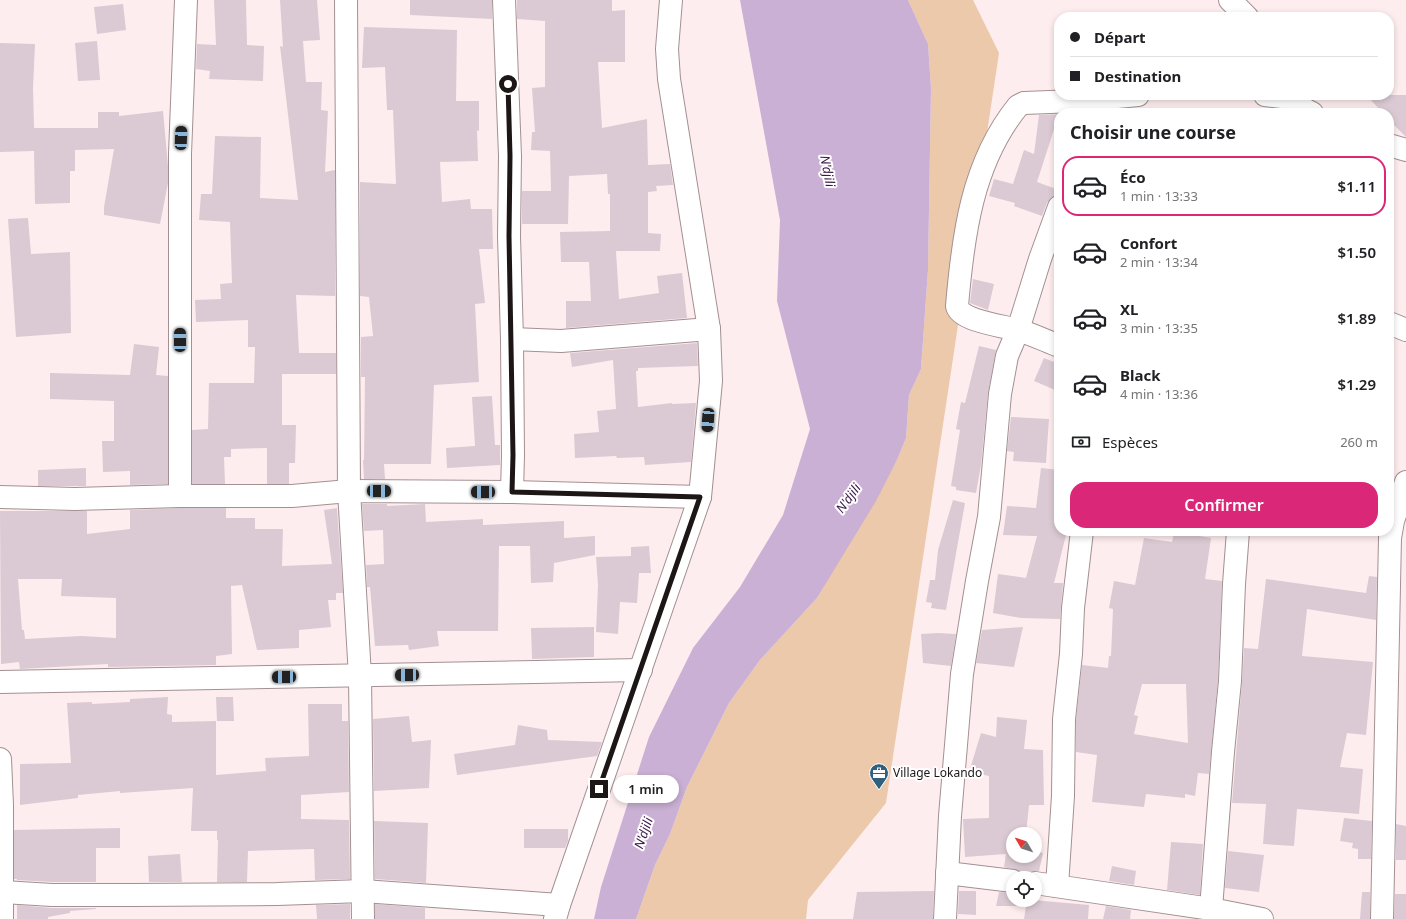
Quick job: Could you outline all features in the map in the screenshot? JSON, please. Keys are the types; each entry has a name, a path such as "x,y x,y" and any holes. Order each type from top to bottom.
{"street":[{"path":"180,496 180,154 186,0"},
{"path":"346,0 349,490 360,676 363,919"},
{"path":"504,0 510,156 509,236 512,339 512,492"},
{"path":"3,892 52,895 133,895 277,894 363,891 557,912 700,497 711,381 710,329 669,80 667,49 671,0"},
{"path":"1230,0 1242,12"},
{"path":"1054,344 1018,330 978,320 961,313 957,306 960,260 969,212 983,167 990,151 1014,111 1018,106 1024,103 1086,100"},
{"path":"1295,100 1304,108"},
{"path":"1394,146 1406,150"},
{"path":"945,919 950,816 962,674 977,581 990,517 1000,394 1007,356 1018,330 1040,259 1054,221"},
{"path":"1394,325 1406,330"},
{"path":"512,339 561,341 710,329"},
{"path":"1394,517 1401,488"},
{"path":"0,497 74,499 180,496 292,496 349,490 512,492 700,497"},
{"path":"1056,886 1062,796 1064,719 1071,654 1077,563 1081,536"},
{"path":"1211,910 1222,752 1230,681 1238,536"},
{"path":"1382,919 1390,536"},
{"path":"0,682 640,670"},
{"path":"0,759 2,805 2,919"},
{"path":"947,873 1006,880"},
{"path":"1042,884 1262,919"}],"shaded area":[{"path":"908,0 973,0 999,53 886,803 808,900 806,919 636,919 655,865 670,834 687,787 729,703 760,660 817,598 897,460 906,438 909,395 921,369 928,270 931,88 928,44"}],"water":[{"name":"N'djili","path":"740,0 908,0 928,44 931,88 928,270 921,369 909,395 906,438 897,460 876,501 817,598 760,660 729,703 687,787 670,834 655,865 636,919 594,919 601,887 649,737 693,648 740,587 783,515 810,429 777,301 780,220"}],"building":[{"path":"214,0 246,0 247,45 264,46 263,81 209,79 210,71 196,69 197,44 216,45"},
{"path":"280,0 317,0 320,40 303,41 306,82 322,82 321,110 328,111 325,172 335,170 335,296 296,295 299,353 336,353 336,374 282,374 282,425 296,425 295,463 289,463 289,484 267,484 267,448 231,449 231,457 224,457 225,484 192,484 192,430 208,429 209,383 254,383 255,347 248,347 248,320 196,322 195,300 221,299 220,284 232,283 230,222 199,220 201,194 212,194 215,136 261,137 260,198 298,200 280,46 283,47"},
{"path":"410,0 492,0 492,19 410,15"},
{"path":"517,0 612,0 612,11 625,10 625,62 598,62 602,128 647,119 648,165 670,164 673,185 656,186 657,191 648,192 648,233 661,234 660,251 616,251 619,299 659,293 657,276 682,273 687,318 566,328 566,301 591,301 589,262 561,262 560,232 610,231 610,194 608,194 607,174 569,176 568,224 522,224 522,191 551,191 550,151 531,150 532,132 535,132 532,88 545,87 545,21 517,19"},
{"path":"123,4 126,30 97,34 94,7"},
{"path":"364,27 457,30 456,101 479,101 479,131 477,130 478,161 440,162 442,202 470,199 471,209 492,209 493,249 479,249 485,303 475,304 479,382 434,385 431,464 384,464 385,479 364,479 365,377 361,377 361,337 373,336 369,297 360,296 360,182 396,184 393,110 387,110 385,67 362,68"},
{"path":"97,41 100,80 78,81 75,43"},
{"path":"0,43 35,44 33,88 34,128 98,128 98,112 119,112 119,116 163,111 168,183 160,224 104,215 114,149 75,150 75,171 70,171 70,203 35,204 34,151 0,152"},
{"path":"1394,95 1406,95 1406,137 1394,125 1394,108 1378,108 1371,100 1394,100"},
{"path":"1054,114 1054,129 1037,182 1054,188 1054,197 1047,203 1042,216 1014,206 1015,203 989,196 994,179 1013,184 1024,150 1034,154 1039,115"},
{"path":"28,218 31,254 70,252 71,333 16,337 8,219"},
{"path":"973,279 994,284 988,310 970,303"},
{"path":"697,343 698,366 638,368 638,371 636,371 638,407 672,403 696,403 691,462 645,465 644,457 617,458 616,456 575,458 574,434 599,432 597,411 616,409 613,360 572,367 570,353"},
{"path":"134,344 159,347 156,375 168,376 168,484 130,485 130,471 103,472 102,441 114,441 114,401 50,399 50,373 130,375"},
{"path":"979,346 996,350 988,393 981,465 976,493 956,490 956,487 951,486 960,430 956,429 961,402 965,403"},
{"path":"1044,358 1054,362 1054,390 1034,381"},
{"path":"492,396 495,445 500,445 500,465 447,468 446,448 475,446 472,397"},
{"path":"1011,417 1049,419 1046,463 1013,461 1014,452 1007,451"},
{"path":"86,468 86,486 38,486 38,470"},
{"path":"1041,468 1054,469 1054,536 1066,536 1054,583 1063,583 1060,619 1021,618 993,613 998,574 1026,578 1037,536 1003,535 1007,506 1036,508"},
{"path":"953,500 965,503 946,610 931,608 932,603 926,602 930,580 935,580 938,550"},
{"path":"362,504 387,504 387,506 425,504 426,522 483,519 483,525 564,521 564,538 595,536 595,555 554,563 553,582 531,583 530,546 499,546 498,631 437,631 439,646 409,650 408,645 375,646 370,587 367,587 366,565 384,564 383,530 364,531"},
{"path":"226,508 226,518 255,518 255,529 283,529 282,566 332,564 324,510 337,508 343,593 336,593 336,600 328,600 331,627 299,630 299,648 257,650 242,585 231,586 232,654 216,656 216,665 108,667 108,664 20,669 19,662 1,664 0,511 87,511 87,534 130,529 130,510","holes":["18,579 62,579 61,596 116,598 116,638 81,636 25,639 24,630 22,630"]},
{"path":"1173,536 1199,536 1211,538 1205,579 1222,581 1218,680 1209,774 1198,773 1195,796 1185,794 1185,798 1146,794 1144,807 1092,802 1097,755 1076,752 1076,720 1082,665 1108,668 1109,656 1111,656 1113,609 1109,608 1114,581 1135,585 1144,538 1172,542","holes":["1142,684 1186,684 1188,743 1134,734 1138,716 1134,715"]},
{"path":"649,546 651,573 639,573 637,603 620,602 618,634 596,632 598,585 596,557 631,556 631,547"},
{"path":"1369,576 1377,577 1376,620 1307,609 1302,656 1373,662 1366,735 1347,733 1340,767 1363,769 1359,814 1297,809 1294,846 1263,844 1266,804 1232,803 1244,648 1258,649 1266,579 1366,593"},
{"path":"594,627 594,657 532,659 531,628"},
{"path":"1023,627 1014,667 976,663 982,630"},
{"path":"921,634 956,634 951,666 923,663"},
{"path":"168,697 167,714 172,715 172,722 216,721 216,775 266,771 265,758 309,756 308,704 342,704 342,721 348,721 349,792 301,795 301,819 349,820 350,879 315,880 314,849 248,851 247,882 217,882 217,831 191,831 193,788 120,793 120,791 78,795 78,798 20,805 20,764 71,763 67,703 92,702 92,704 130,702 130,699"},
{"path":"216,697 233,697 234,721 217,721"},
{"path":"409,716 412,742 431,740 429,788 374,791 373,719"},
{"path":"997,717 1027,720 1024,749 1043,750 1044,805 1029,805 1027,827 1006,827 1006,854 965,857 963,819 989,818 989,776 969,772 981,733 996,737"},
{"path":"518,725 547,730 548,740 602,742 597,756 457,775 454,754 515,745"},
{"path":"1344,818 1372,821 1371,859 1358,859 1358,849 1352,848 1353,843 1340,841"},
{"path":"374,821 428,823 426,883 375,879"},
{"path":"1396,824 1406,826 1406,860 1396,860"},
{"path":"120,828 120,848 96,848 96,882 52,882 14,879 14,830"},
{"path":"524,829 568,829 568,841 565,848 524,848"},
{"path":"1171,842 1203,844 1200,895 1167,890"},
{"path":"1228,851 1264,855 1259,892 1225,888"},
{"path":"180,854 182,882 149,882 148,856"},
{"path":"1006,854 1006,863 1041,863 1039,871 1020,871 1004,867"},
{"path":"1112,866 1136,871 1134,885 1109,881"},
{"path":"934,891 933,919 853,919 857,892"},
{"path":"959,891 976,891 976,915 958,914"},
{"path":"999,892 1006,892 1006,906 996,906"},
{"path":"1362,892 1370,892 1370,919 1360,919"},
{"path":"1395,894 1406,894 1406,919 1394,919"},
{"path":"1042,901 1089,905 1088,919 1024,919 1026,907 1042,907"},
{"path":"350,904 350,919 317,919 316,905"},
{"path":"375,904 425,908 425,919 375,919"},
{"path":"17,905 52,908 96,909 70,911 70,913 48,917 48,919 17,919"},
{"path":"1106,906 1131,910 1130,919 1103,919"}],"place":[{"name":"Village Lokando","path":"879,790"}],"route":[{"path":"508,84 510,156 509,236 512,339 512,492 700,497 599,789"}]}
